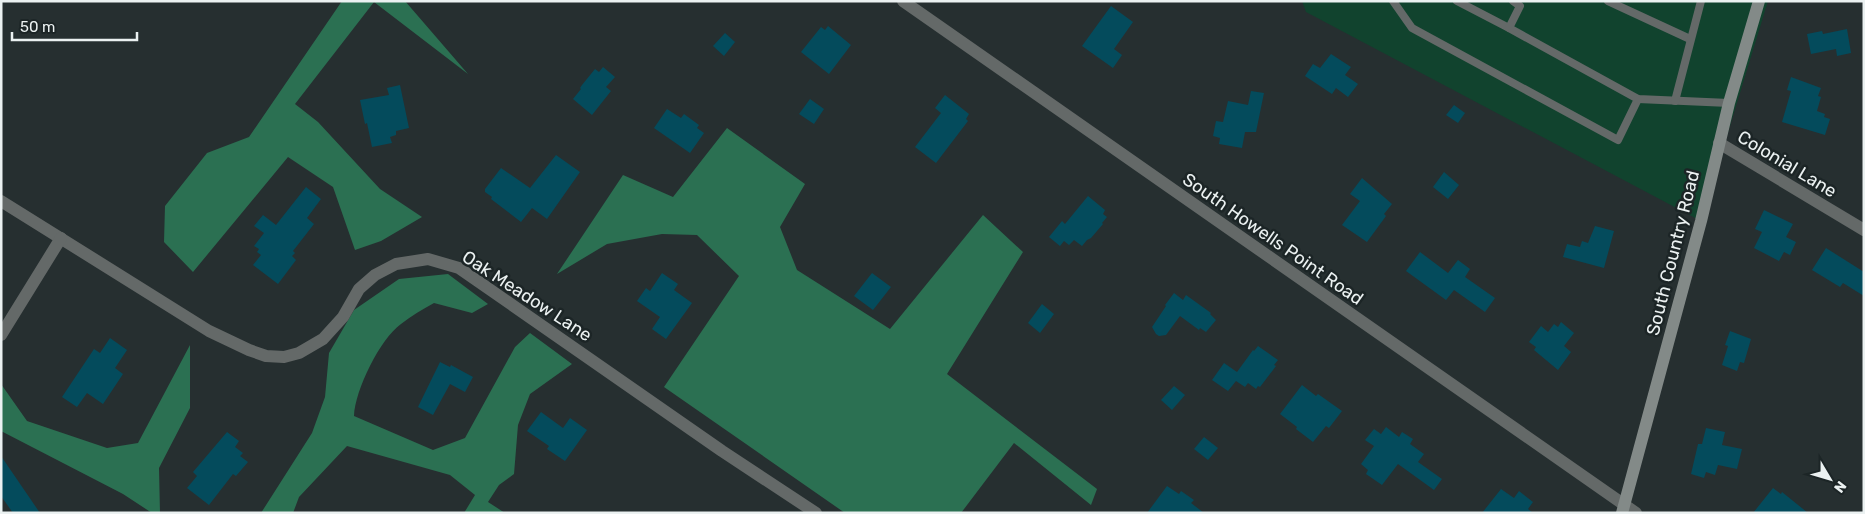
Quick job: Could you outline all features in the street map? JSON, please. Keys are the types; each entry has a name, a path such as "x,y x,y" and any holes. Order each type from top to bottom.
{"main road":[{"name":"South Country Road","path":"1623,509 1702,221 1729,103 1759,1"}],"street":[{"name":"South Howells Point Road","path":"903,1 1623,509 1636,513"},
{"name":"Colonial Lane","path":"1719,143 1864,230"},
{"name":"Oak Meadow Lane","path":"1,201 208,331 266,356 284,357 291,355 323,339 343,317 359,289 375,275 396,264 428,259 459,268 722,451 816,513"},
{"path":"1,335 61,238"}],"lane":[{"path":"1393,1 1412,28 1618,140 1638,99"},
{"path":"1457,1 1638,99 1729,103"},
{"path":"1608,1 1690,38"},
{"path":"1675,101 1701,1"},
{"path":"1509,28 1520,6 1516,2"}],"green space":[{"path":"342,1 405,1 468,74 374,2 295,104 318,122 380,189 422,217 381,241 355,250 333,187 288,157 193,272 164,242 165,206 207,153 249,137"},
{"path":"1302,1 1768,1 1701,221 1306,12"},
{"path":"727,128 805,184 780,227 797,270 890,329 983,215 1023,252 947,374 1097,489 1091,505 1014,443 961,513 845,513 664,387 739,276 697,235 662,234 607,244 557,274 623,175 673,197"},
{"path":"448,274 488,304 472,313 434,303 401,324 385,341 370,366 355,405 354,416 433,450 465,438 515,347 530,333 572,364 530,394 518,425 514,474 499,485 488,502 505,513 464,513 475,495 450,475 347,446 299,497 293,513 261,513 312,433 325,397 329,353 354,310 399,279"},
{"path":"190,345 190,408 159,468 160,513 152,513 123,494 1,431 1,384 27,421 107,448 138,443"}],"building":[{"path":"1111,6 1133,22 1114,49 1122,55 1113,68 1082,46"},
{"path":"828,26 851,45 829,74 801,52 821,27 825,30"},
{"path":"1847,29 1851,53 1837,56 1836,49 1811,54 1807,34 1822,31 1823,34"},
{"path":"725,33 735,42 724,56 713,46"},
{"path":"1331,54 1351,67 1345,75 1358,84 1348,97 1336,88 1332,94 1305,76 1313,64 1320,68"},
{"path":"603,67 615,77 606,87 611,91 592,115 573,99 595,69 599,72"},
{"path":"1791,77 1821,88 1818,96 1821,97 1817,111 1825,114 1824,117 1830,119 1825,135 1782,122 1791,91 1787,90"},
{"path":"400,85 409,128 396,131 396,135 390,137 392,143 372,147 360,100 389,95 387,88"},
{"path":"1251,91 1264,93 1256,132 1245,132 1242,148 1219,144 1220,138 1213,136 1216,121 1223,122 1228,101 1248,105"},
{"path":"945,95 969,114 966,119 968,121 936,163 915,147 941,113 935,108"},
{"path":"810,99 824,109 814,124 799,114"},
{"path":"1454,105 1465,113 1458,123 1446,115"},
{"path":"667,109 681,118 684,114 699,125 697,128 704,133 690,153 654,128"},
{"path":"556,155 580,172 547,219 532,208 521,222 491,199 492,197 485,192 485,189 501,168 530,188"},
{"path":"1444,172 1459,185 1448,199 1433,187"},
{"path":"1362,178 1392,204 1384,214 1386,216 1367,242 1342,225 1360,201 1350,194"},
{"path":"306,187 321,199 307,218 314,224 293,251 295,253 292,256 296,260 278,284 253,265 261,255 257,252 259,249 254,246 264,233 254,226 263,215 276,225"},
{"path":"1088,196 1105,210 1103,214 1107,217 1091,238 1082,246 1074,240 1069,245 1064,241 1060,246 1049,237 1062,221 1065,224"},
{"path":"1764,210 1793,224 1786,237 1796,242 1790,255 1784,252 1779,261 1754,248 1762,232 1755,229"},
{"path":"1595,226 1614,231 1604,268 1563,257 1567,244 1580,247 1582,241 1588,243"},
{"path":"1826,248 1864,272 1864,296 1843,283 1840,287 1812,270"},
{"path":"1420,252 1448,273 1458,260 1470,269 1465,277 1495,298 1485,312 1454,290 1446,300 1406,271"},
{"path":"662,273 678,284 674,290 692,303 666,339 652,329 660,317 637,301 646,288 650,291"},
{"path":"872,273 891,287 873,310 854,296"},
{"path":"1174,293 1183,300 1186,295 1211,313 1216,320 1206,332 1200,328 1199,330 1180,316 1166,335 1159,336 1156,334 1152,327"},
{"path":"1042,304 1054,314 1040,333 1028,323"},
{"path":"1561,322 1574,333 1564,346 1571,352 1558,370 1534,350 1536,347 1529,342 1541,326 1548,332 1554,324 1558,327"},
{"path":"1730,331 1751,339 1744,363 1740,362 1737,371 1722,365 1728,346 1725,345"},
{"path":"110,338 127,350 115,368 123,374 103,404 87,393 77,407 62,397 94,349 100,353"},
{"path":"1258,346 1278,360 1274,365 1276,366 1260,387 1258,386 1256,389 1248,383 1245,387 1236,381 1228,391 1212,380 1224,363 1237,372"},
{"path":"440,362 450,367 451,365 473,377 465,392 450,384 433,415 418,407"},
{"path":"1302,385 1316,396 1318,394 1342,411 1329,428 1326,426 1313,442 1280,414"},
{"path":"1174,386 1185,395 1172,410 1161,400"},
{"path":"541,412 563,428 570,418 587,430 565,461 547,449 549,446 527,431"},
{"path":"1386,427 1399,437 1402,432 1413,439 1410,444 1424,454 1418,462 1442,479 1434,490 1398,464 1382,485 1366,474 1368,470 1361,464 1374,446 1365,440 1374,429 1381,434"},
{"path":"1706,428 1725,432 1722,445 1742,449 1737,469 1718,465 1715,475 1706,472 1704,478 1691,474 1698,444 1702,444"},
{"path":"227,432 239,441 235,447 243,453 240,456 248,462 236,476 233,474 209,505 187,488 197,476 193,472"},
{"path":"1204,437 1218,448 1208,460 1194,449"},
{"path":"1,456 40,513 13,513 1,496"},
{"path":"1167,486 1179,494 1181,491 1194,500 1191,503 1204,513 1147,513"},
{"path":"1773,488 1781,494 1782,492 1808,513 1753,513"},
{"path":"1501,489 1514,498 1519,491 1533,502 1528,509 1533,513 1482,513"}]}
